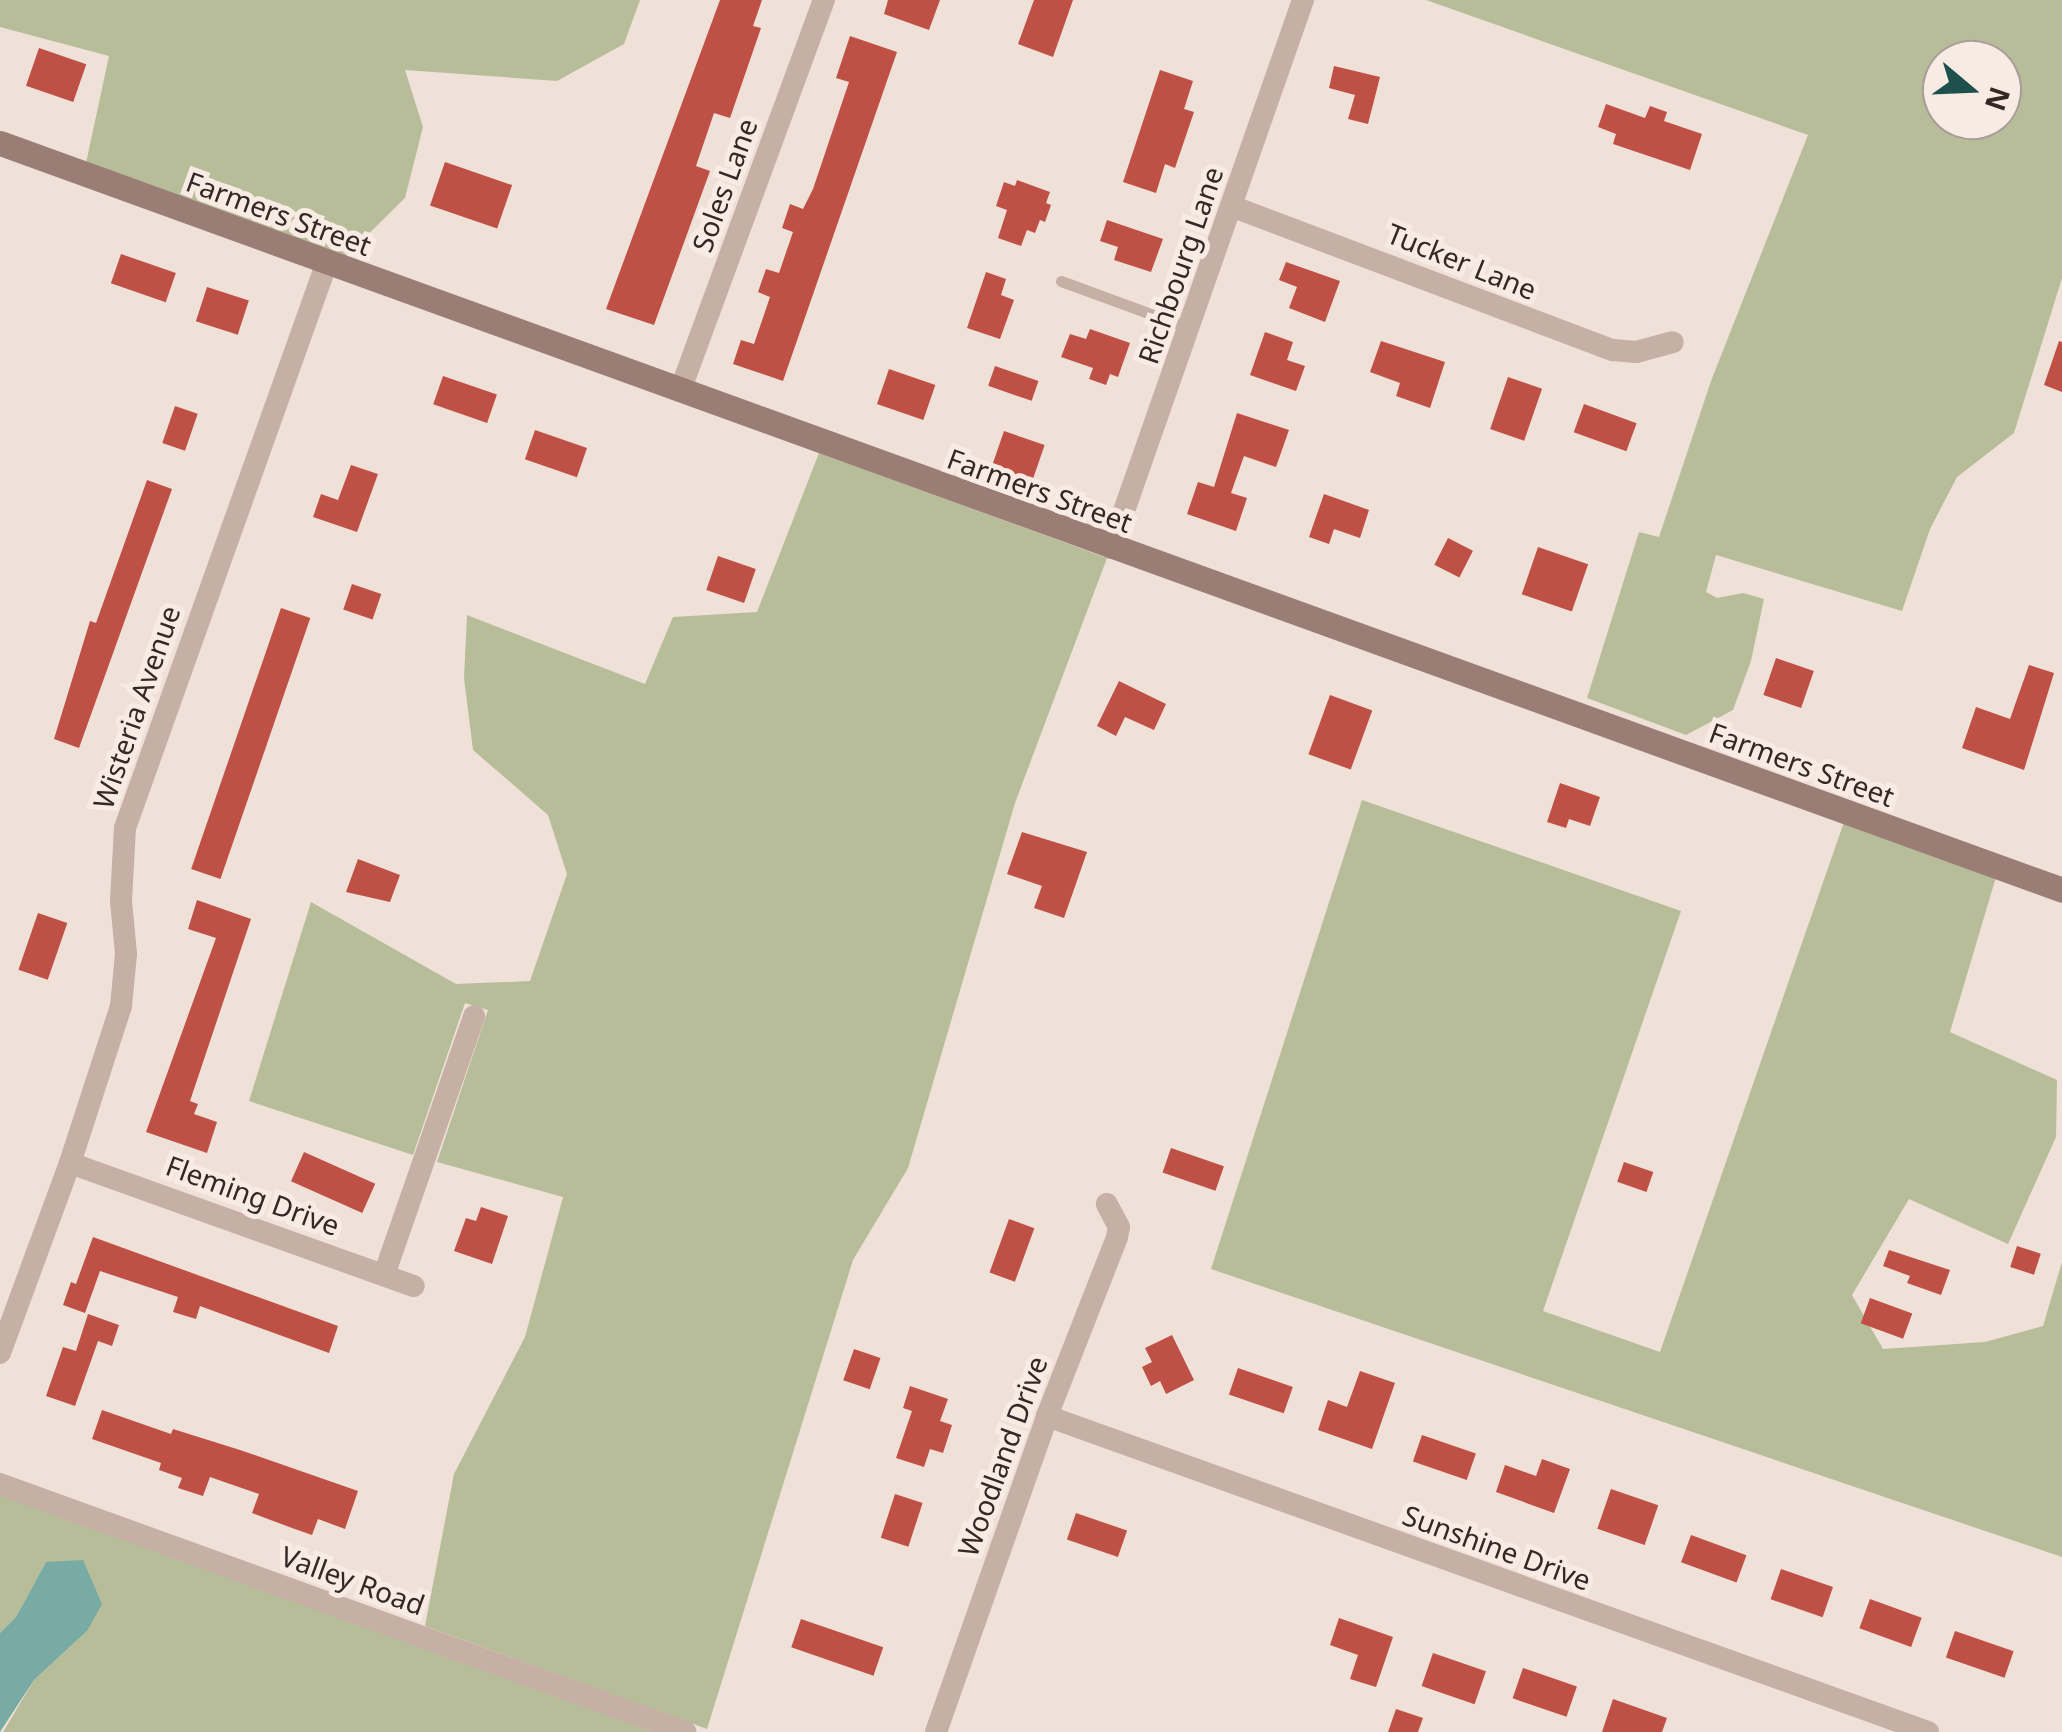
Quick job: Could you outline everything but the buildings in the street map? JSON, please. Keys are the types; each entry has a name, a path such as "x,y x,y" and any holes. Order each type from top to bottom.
{"street":[{"name":"Soles Lane","path":"680,391 824,0"},
{"name":"Richbourg Lane","path":"1112,548 1303,0"},
{"name":"Farmers Street","path":"0,143 2062,890"},
{"name":"Tucker Lane","path":"1231,206 1613,350 1636,352 1672,342"},
{"name":"Wisteria Avenue","path":"0,1353 70,1162 125,986 121,887 126,828 327,262"},
{"path":"384,1275 474,1016"},
{"name":"Fleming Drive","path":"70,1162 414,1286"},
{"name":"Woodland Drive","path":"936,1732 1047,1416 1117,1237 1120,1227 1107,1204"},
{"name":"Sunshine Drive","path":"1047,1416 1928,1732"},
{"name":"Valley Road","path":"0,1484 685,1732"}],"lane":[{"path":"1061,281 1190,328"}],"green space":[{"path":"0,0 640,0 624,44 557,81 405,70 423,127 405,198 345,257 86,163 109,56 0,27"},
{"path":"1426,0 2062,0 2062,278 2014,433 1957,477 1930,529 1902,611 1716,555 1706,592 1717,598 1743,593 1764,599 1751,661 1733,710 1686,735 1587,698 1639,532 1659,537 1711,381 1808,135"},
{"path":"819,453 1107,558 1015,803 908,1168 853,1260 707,1729 425,1626 454,1474 525,1337 563,1197 437,1162 488,1010 465,1003 413,1155 249,1101 311,902 456,984 530,981 567,874 548,815 473,750 464,678 467,615 645,684 673,617 757,612"},
{"path":"1362,800 1681,911 1543,1311 1660,1352 1844,822 1996,877 1950,1032 2057,1080 2056,1137 2008,1244 1909,1199 1852,1295 1883,1349 1985,1342 2043,1326 2062,1262 2062,1557 1211,1269"},
{"path":"0,1495 654,1732 3,1732 34,1680 87,1631 46,1562 16,1617 0,1633"}],"water":[{"path":"83,1560 102,1604 87,1631 34,1680 0,1732 0,1633 16,1617 46,1562"}]}
